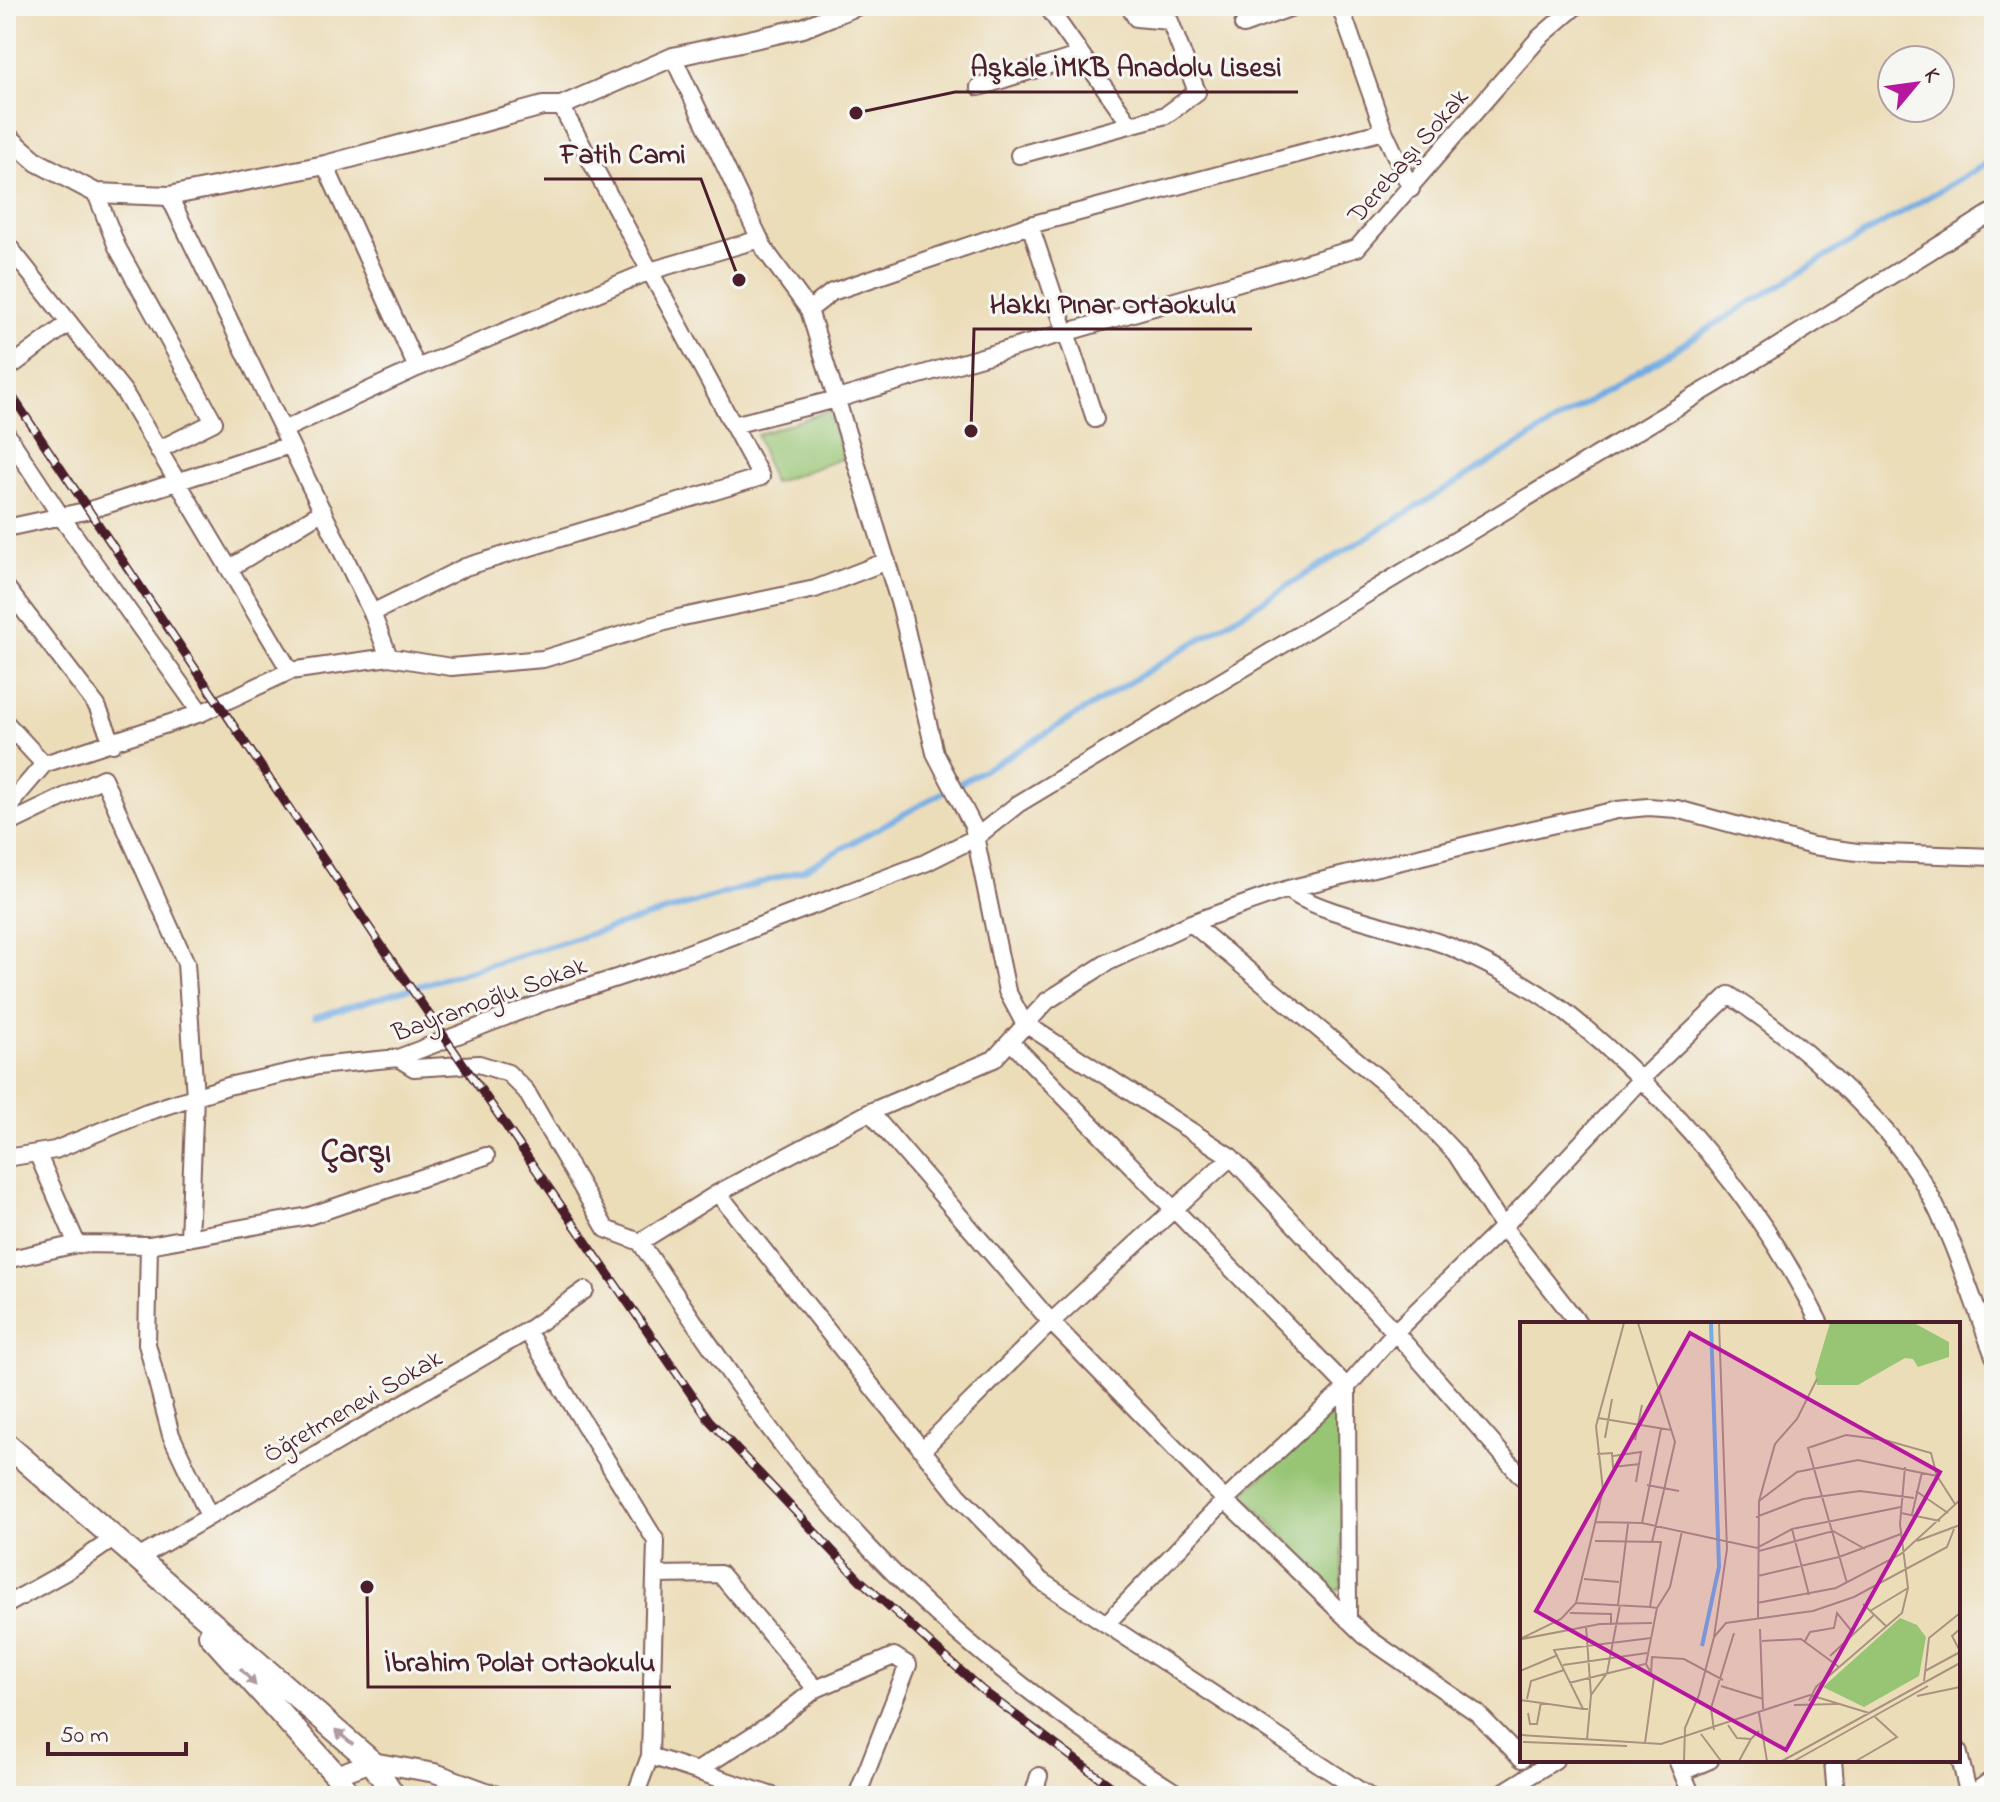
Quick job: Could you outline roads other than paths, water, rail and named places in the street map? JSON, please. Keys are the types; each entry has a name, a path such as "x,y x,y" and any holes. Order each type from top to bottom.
{"main road":[{"path":"6,1444 140,1557 372,1762 394,1796"},
{"path":"140,1557 336,1775 350,1796"}],"street":[{"path":"6,135 37,162 96,193 169,196 325,165 543,106 561,106 673,57 803,28 856,6"},
{"path":"1047,6 1130,124"},
{"path":"1019,155 1166,115 1197,92 1170,21 1136,18 1129,6"},
{"path":"1243,25 1295,6"},
{"path":"1340,6 1384,131 1411,189"},
{"name":"Derebaşı Sokak","path":"733,425 837,399 1357,248 1539,38 1576,6"},
{"path":"979,87 1081,55"},
{"path":"673,57 760,239 809,310 887,561 935,753 974,832 1007,991 1024,1023 1231,1157 1395,1332 1520,1475"},
{"path":"372,613 465,567 761,477 561,106"},
{"path":"809,310 832,292 1030,225 1384,131"},
{"path":"325,165 417,368"},
{"path":"96,193 117,247 214,422 158,450"},
{"path":"169,196 372,613 389,657"},
{"name":"Bayramoğlu Sokak","path":"6,1158 38,1155 195,1096 318,1066 398,1058 552,999 659,964 925,863 1767,353 1994,211"},
{"path":"1030,225 1069,331 1095,419"},
{"path":"6,528 90,510 177,483 287,437 417,368 650,271 760,239"},
{"path":"6,243 124,392 290,671"},
{"path":"6,370 69,323"},
{"path":"6,433 60,515 201,713"},
{"path":"230,568 323,511"},
{"path":"6,823 15,798 44,764 201,713 290,671 389,657 451,667 543,659 678,618 815,589 887,561"},
{"path":"6,587 97,706 113,744"},
{"path":"6,723 44,764"},
{"path":"6,823 103,778 186,963 195,1096 189,1238"},
{"path":"640,1242 718,1193 870,1112 994,1059 1012,1043 1024,1023 1077,980 1191,923 1288,889 1520,832 1617,810 1648,807 1677,809 1813,846 1857,852 1994,857"},
{"path":"1288,889 1312,903 1447,945 1492,966 1564,1011 1640,1080 1746,1203 1775,1245 1819,1322"},
{"path":"1191,923 1407,1102 1456,1154 1503,1227 1577,1322"},
{"path":"1106,1624 1225,1500 1347,1387 1395,1332 1503,1227 1640,1080 1729,995 1770,1024 1881,1127 1915,1170 1935,1206 1994,1356"},
{"path":"1012,1043 1173,1212 1347,1387 1348,1620"},
{"path":"398,1058 414,1068 479,1064 508,1073 526,1091 606,1229 640,1242 779,1439 876,1556 938,1614 1048,1705 1181,1796"},
{"path":"870,1112 1051,1322 1225,1500 1365,1636 1477,1713 1520,1757"},
{"path":"38,1155 77,1244"},
{"path":"6,1260 77,1244 149,1245 309,1216 486,1156"},
{"path":"922,1450 1051,1322 1231,1157"},
{"path":"718,1193 958,1495 1041,1581 1368,1796"},
{"path":"149,1245 147,1344 171,1435 209,1516"},
{"name":"Öğretmenevi Sokak","path":"140,1557 527,1331 585,1290"},
{"path":"527,1331 656,1541 650,1756 635,1796"},
{"path":"6,1605 116,1537"},
{"path":"655,1575 720,1574 816,1689"},
{"path":"6,1589 24,1596"},
{"path":"697,1771 775,1721 816,1689 894,1656 908,1665 857,1796"},
{"path":"650,1756 773,1796"},
{"path":"1960,1758 1969,1796 1994,1778"},
{"path":"336,1775 372,1762 435,1773 497,1796"},
{"path":"1692,1796 1679,1766 1700,1762"},
{"path":"1833,1762 1836,1796"},
{"path":"1497,1796 1527,1764"},
{"path":"1033,1796 1039,1776"}],"waterway":[{"path":"315,1017 803,870 1012,754 1837,250 1994,159"}],"railway":[{"path":"6,387 379,942 709,1420 860,1580 982,1690 1124,1796"}],"place":[{"name":"Aşkale İMKB Anadolu Lisesi","path":"856,113"},
{"name":"Fatih Cami","path":"739,280"},
{"name":"Hakkı Pınar Ortaokulu","path":"971,431"},
{"name":"İbrahim Polat Ortaokulu","path":"367,1587"}],"district":[{"name":"Çarşı","path":"356,1150"}]}
